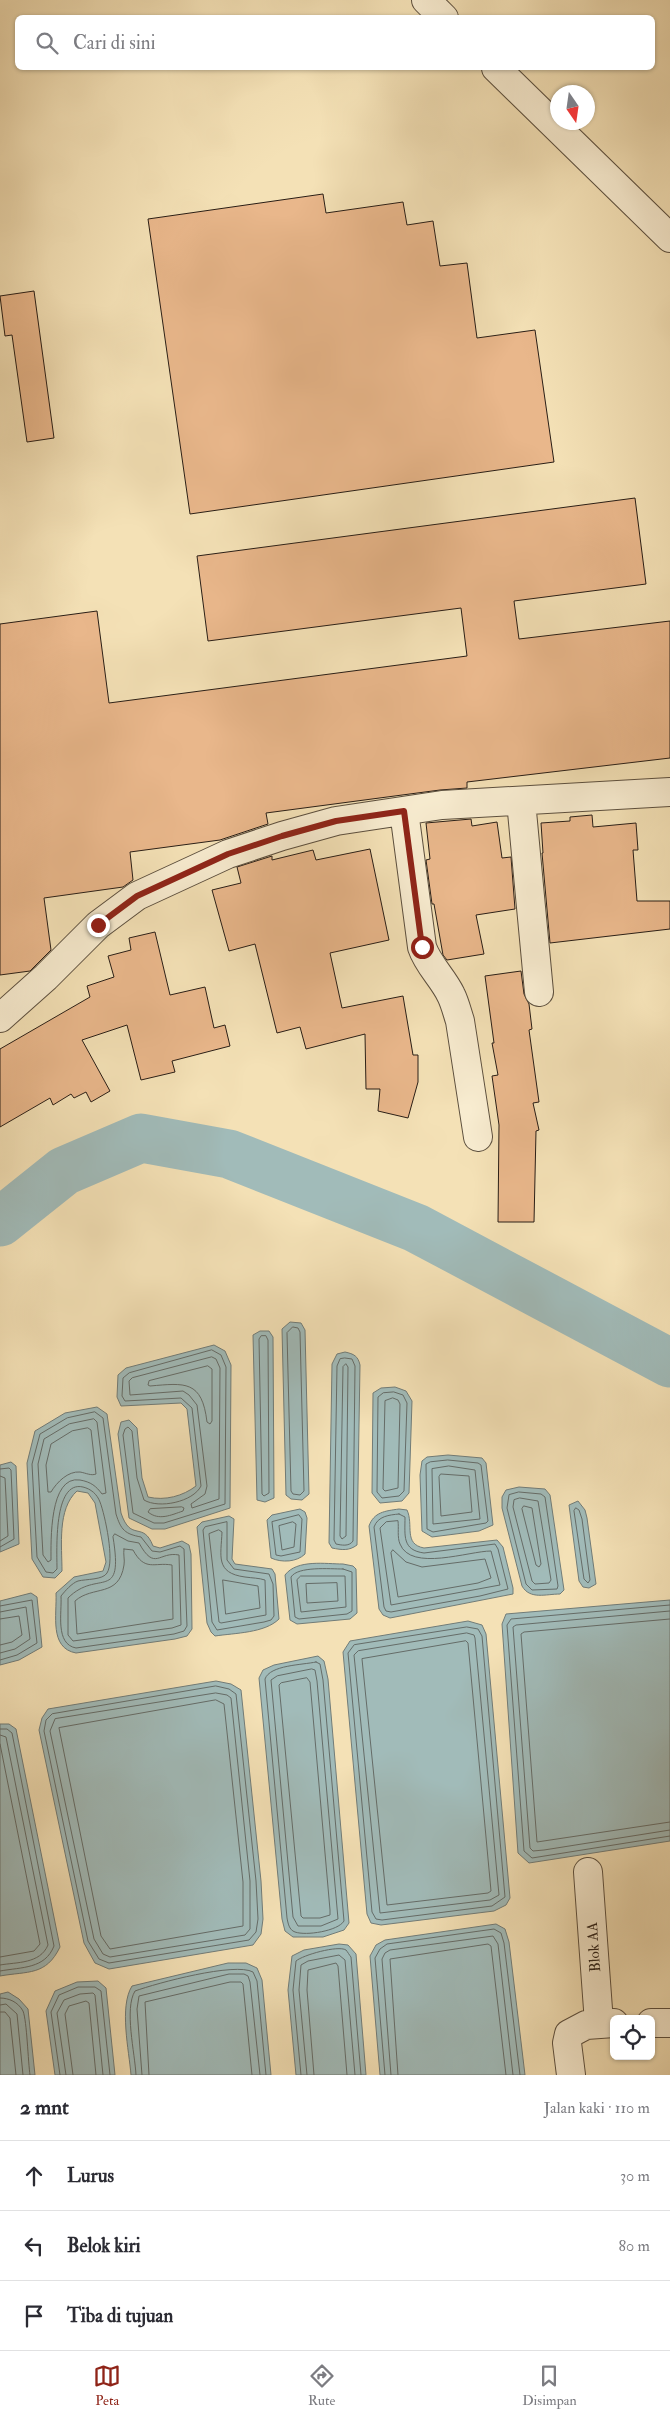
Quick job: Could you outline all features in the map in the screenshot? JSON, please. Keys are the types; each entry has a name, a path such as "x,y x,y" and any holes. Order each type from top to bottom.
{"street":[{"path":"426,0 441,15"},
{"path":"498,70 670,238"},
{"path":"0,1018 46,977 98,925 146,892 228,854 336,821 442,805 670,792"},
{"path":"521,800 539,992"},
{"path":"404,811 422,947 427,960 450,993 456,1006 478,1137"},
{"name":"Blok AA","path":"588,1872 606,2023"},
{"path":"571,2075 567,2043 569,2034 573,2030 606,2023"},
{"path":"655,2023 670,2023"}],"water":[{"path":"290,1322 301,1323 305,1330 309,1494 302,1500 291,1499 286,1495 282,1329"},
{"path":"260,1331 269,1331 273,1337 274,1498 265,1502 257,1500 253,1335"},
{"path":"214,1345 225,1351 231,1365 230,1508 165,1529 152,1529 129,1518 118,1434 121,1422 129,1420 137,1428 142,1478 148,1497 174,1497 196,1486 187,1409 181,1403 121,1406 117,1397 118,1375 126,1368"},
{"path":"345,1352 355,1356 360,1365 357,1545 342,1550 332,1548 329,1543 332,1364 337,1354"},
{"path":"395,1387 406,1391 412,1401 409,1493 402,1501 380,1503 372,1493 373,1393 381,1388"},
{"path":"97,1407 107,1414 121,1513 125,1522 133,1530 145,1534 153,1546 160,1548 182,1541 189,1545 191,1554 192,1629 187,1636 175,1639 76,1653 67,1650 58,1638 56,1629 56,1593 74,1577 103,1571 106,1562 95,1503 88,1493 77,1491 71,1499 63,1518 61,1539 62,1571 55,1578 43,1577 32,1559 27,1463 35,1431 65,1413"},
{"path":"448,1455 482,1458 486,1463 493,1525 479,1531 432,1537 422,1531 420,1475 422,1461 427,1457"},
{"path":"11,1462 16,1466 19,1544 0,1552 0,1465"},
{"path":"519,1487 545,1489 550,1495 564,1590 560,1594 534,1595 522,1586 502,1508 502,1497 506,1490"},
{"path":"578,1501 585,1510 587,1518 596,1584 589,1588 583,1587 579,1581 569,1505"},
{"path":"300,1509 305,1512 307,1518 305,1554 298,1559 289,1561 271,1558 267,1520 272,1515"},
{"path":"399,1509 407,1510 411,1538 418,1546 424,1548 497,1540 503,1547 513,1594 390,1618 383,1615 379,1609 369,1526 377,1515"},
{"path":"229,1516 234,1519 232,1559 235,1564 272,1569 275,1574 279,1619 273,1624 258,1630 215,1636 207,1623 197,1527 202,1522"},
{"path":"304,1564 343,1564 353,1566 356,1569 357,1613 350,1619 297,1624 290,1620 285,1575 290,1570"},
{"path":"31,1593 37,1597 42,1647 19,1660 0,1665 0,1601"},
{"path":"670,1600 670,1841 529,1863 518,1853 502,1624 506,1614"},
{"path":"468,1621 482,1625 486,1634 510,1898 506,1905 494,1911 381,1925 371,1923 367,1914 343,1652 350,1641"},
{"path":"318,1656 324,1661 328,1679 349,1923 344,1930 323,1937 293,1937 285,1931 282,1919 259,1678 263,1670 274,1665"},
{"path":"216,1681 231,1684 241,1690 261,1881 263,1919 261,1934 253,1945 109,1969 95,1963 84,1943 39,1730 42,1718 48,1709"},
{"path":"0,1724 9,1724 16,1729 60,1947 49,1963 42,1968 0,1976"},
{"path":"496,1924 505,1929 509,1942 525,2075 380,2075 370,1956 376,1945 385,1940"},
{"path":"339,1944 348,1945 356,1954 366,2075 296,2075 288,1990 292,1956 304,1950"},
{"path":"228,1963 246,1963 257,1968 262,1980 271,2075 131,2075 125,2017 128,1995 132,1986"},
{"path":"98,1981 106,1988 115,2075 55,2075 46,2011 55,1991 77,1982"},
{"path":"8,1992 19,1999 28,2009 35,2075 0,2075 0,1994"}],"building":[{"path":"323,194 326,213 403,202 407,225 433,221 440,266 467,263 477,338 535,330 554,462 190,514 148,219"},
{"path":"34,291 54,438 27,442 12,335 5,336 0,296"},
{"path":"635,498 646,584 514,601 519,639 670,621 670,758 467,782 467,788 266,813 268,824 220,840 130,852 133,880 123,887 44,898 51,950 30,971 0,975 0,624 97,611 109,703 467,656 461,608 208,641 197,556"},
{"path":"592,815 593,827 636,823 638,850 633,850 637,901 670,901 670,929 550,943 541,823 570,821 570,817"},
{"path":"471,819 472,826 497,822 502,858 511,857 515,909 476,915 484,954 447,960 443,955 434,904 432,904 426,860 430,859 426,823"},
{"path":"370,849 389,940 330,953 342,1008 403,996 413,1055 418,1055 418,1082 408,1118 378,1111 380,1089 366,1089 365,1034 306,1049 300,1027 277,1033 255,944 229,951 212,890 241,883 237,867 272,856 272,860 313,850 316,860"},
{"path":"155,932 170,995 205,987 214,1028 225,1025 230,1046 172,1061 175,1072 141,1080 127,1025 82,1040 110,1091 91,1102 86,1092 74,1098 71,1094 53,1105 50,1098 0,1127 0,1049 90,997 87,986 114,977 108,956 131,950 129,938"},
{"path":"521,971 524,994 529,1004 532,1029 529,1030 539,1102 533,1103 539,1130 536,1131 534,1222 498,1222 499,1125 492,1076 498,1075 492,1043 494,1043 485,976"}],"waterway":[{"path":"0,1222 64,1171 141,1138 229,1154 416,1228 670,1363"}],"route":[{"path":"98,925 137,896 228,854 336,821 404,811 419,936 422,947"}]}
